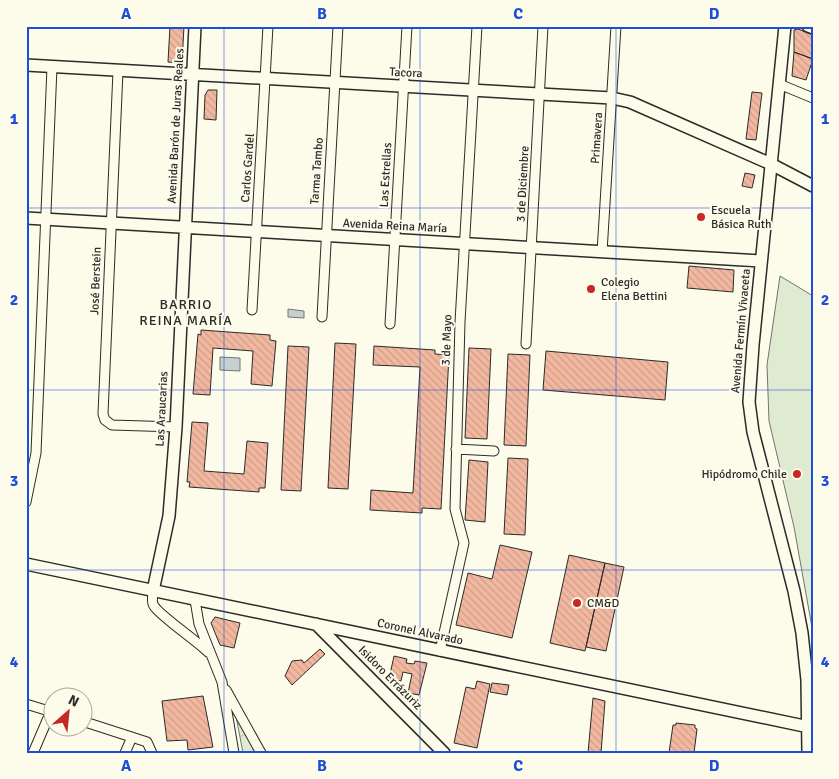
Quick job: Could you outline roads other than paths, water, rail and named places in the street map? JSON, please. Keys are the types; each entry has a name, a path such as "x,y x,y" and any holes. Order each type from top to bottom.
{"street":[{"name":"Avenida Barón de Juras Reales","path":"185,227 195,26"},
{"name":"Carlos Gardel","path":"252,310 268,26"},
{"name":"Tarma Tambo","path":"322,318 338,26"},
{"name":"Las Estrellas","path":"390,324 407,26"},
{"name":"3 de Mayo","path":"440,651 464,543 455,509 456,449 477,26"},
{"name":"3 de Diciembre","path":"526,344 543,26"},
{"name":"Primavera","path":"602,252 616,26"},
{"name":"Avenida Fermín Vivaceta","path":"785,26 750,378 751,422 798,612 805,657 809,728 808,753"},
{"path":"808,26 813,28"},
{"name":"Tacora","path":"26,66 612,98 630,102 771,164 813,186"},
{"path":"26,502 35,463 52,67"},
{"name":"José Berstein","path":"118,71 104,417 112,424 176,427"},
{"path":"779,84 813,98"},
{"name":"Avenida Reina María","path":"26,218 761,261"},
{"name":"Las Araucarias","path":"153,591 168,526 176,427 185,227"},
{"path":"26,424 37,425"},
{"path":"456,449 494,451"},
{"name":"Coronel Alvarado","path":"26,564 809,728"},
{"path":"153,591 152,604 157,611 195,639 210,654"},
{"path":"195,600 196,612 222,682 261,753"},
{"name":"Isidoro Errázuriz","path":"316,624 444,753"},
{"path":"343,651 341,641 350,631"},
{"path":"222,682 234,753"},
{"path":"26,704 42,709"},
{"path":"92,724 132,737 151,748"},
{"path":"32,753 42,732"},
{"path":"125,753 132,737"}],"place":[{"name":"Escuela Básica Ruth","path":"701,217"},
{"name":"Colegio Elena Bettini","path":"591,289"},
{"name":"Hipódromo Chile","path":"797,474"},
{"name":"CM&D","path":"577,603"}],"district":[{"name":"BARRIO REINA MARÍA","path":"186,312"}]}
